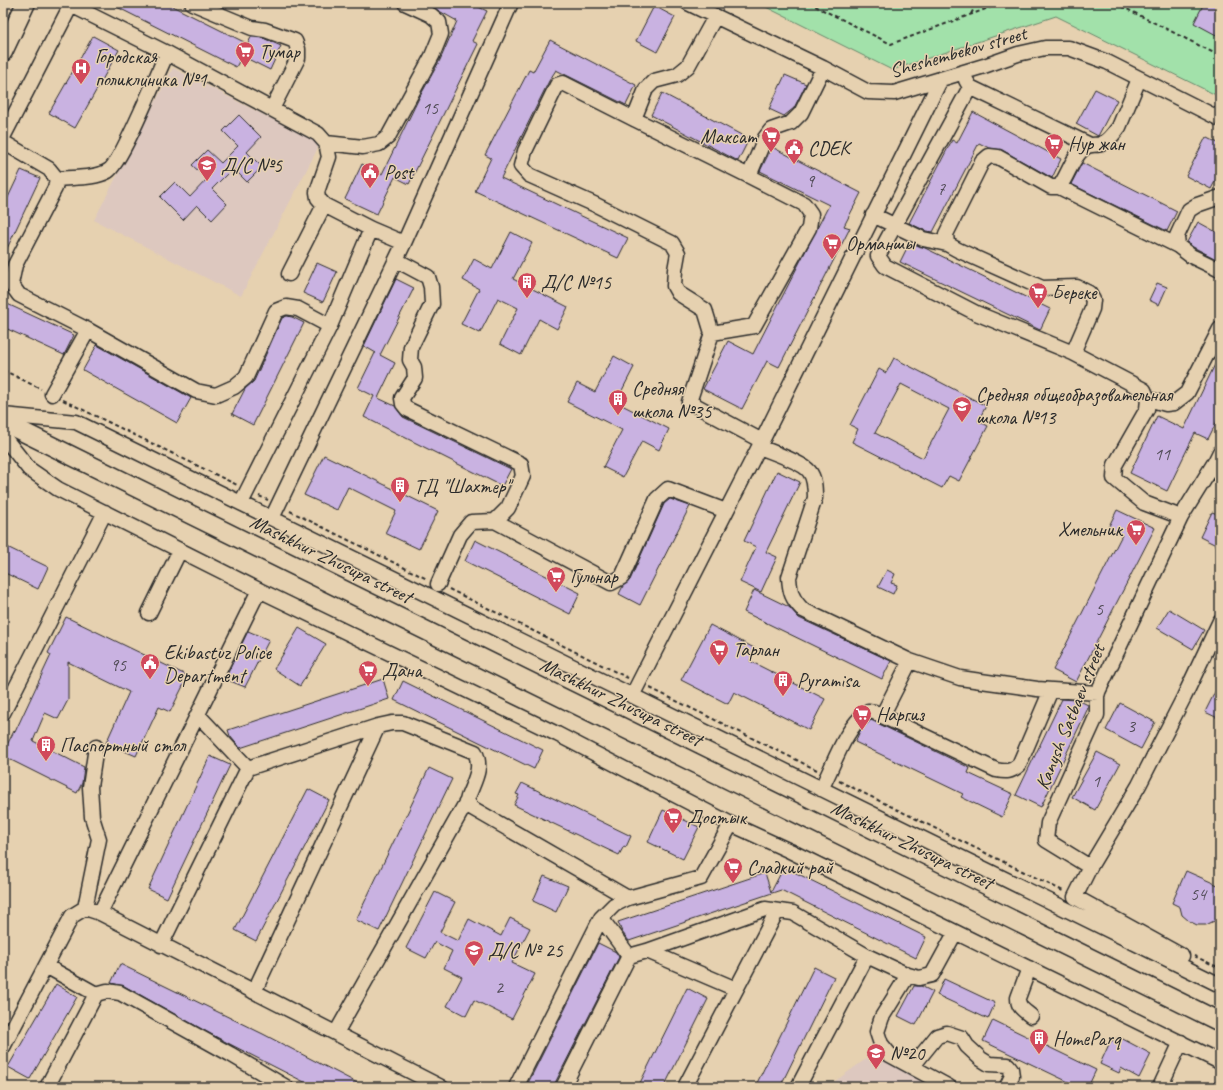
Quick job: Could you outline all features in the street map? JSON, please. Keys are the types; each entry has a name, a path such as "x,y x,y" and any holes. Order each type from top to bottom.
{"main road":[{"path":"4,47 26,3"},
{"name":"Mashkhur Zhusupa street","path":"3,422 1220,1022"}],"street":[{"path":"192,3 252,28 265,30 295,41 298,49 298,58 272,109"},
{"path":"326,143 364,147 379,144 388,137 432,56 441,34 439,22 432,15 405,3"},
{"path":"272,518 404,243 511,3"},
{"name":"Sheshembekov street","path":"688,3 823,68 868,92 894,93 1018,54 1045,48 1069,48 1107,62 1220,119"},
{"path":"3,137 69,4 167,53 318,134 326,143 329,157 317,192 318,198 324,205 371,229 404,243"},
{"path":"634,119 646,89 654,81 677,75 688,66 715,17"},
{"path":"57,179 99,175 110,170 121,154 167,53"},
{"path":"750,176 765,138 772,130 791,123 801,113 823,68"},
{"path":"961,73 970,87 1090,144"},
{"path":"632,696 761,444 941,79"},
{"path":"1059,187 1077,155 1084,148 1090,144 1103,143 1114,134 1119,127 1140,79"},
{"path":"712,333 754,326 809,228 811,214 804,204 750,176 563,83 557,85 525,151 521,166 529,175 596,205 672,243 678,253 674,286 678,293 705,310 712,333 689,402 761,444 802,465 810,471 815,485 815,498 790,577 792,597 803,610 910,661 960,678 1050,690 1098,693"},
{"path":"970,87 878,256 885,266 976,313 1073,353 1144,390 1148,399 1147,409 1115,465 1114,478 1144,503 1181,517"},
{"path":"3,142 48,168 57,179"},
{"path":"947,244 946,234 982,162 989,156 998,157 1051,187 1059,187 1178,246 1191,256 1220,270"},
{"path":"57,179 55,188 15,265 11,284 19,296 88,330 196,391 216,395 234,388 246,377 276,311 286,307 298,309 330,326"},
{"path":"1178,246 1177,236 1189,210 1197,205 1217,201"},
{"path":"289,274 324,205"},
{"path":"873,215 923,239 947,244 1042,288 1077,287 1089,293 1092,300 1092,309 1073,353"},
{"path":"240,503 330,326 371,229"},
{"path":"396,260 428,277 431,288 432,304 411,347 410,360 414,367 415,378 402,398 403,404 407,409 522,464 523,476 508,508 495,521"},
{"path":"1148,399 1166,404 1174,403 1187,392 1220,329"},
{"path":"52,394 88,330"},
{"path":"3,415 76,422 1220,984"},
{"path":"3,436 29,469 58,489 259,590 557,734 731,824 790,851 1220,1062"},
{"name":"Kanysh Satbaev street","path":"1090,867 1046,840 1048,823 1097,715 1098,693 1181,517 1218,460"},
{"path":"438,584 460,535 471,522 495,521 611,583 622,577 657,499 668,490 726,511"},
{"path":"3,713 105,512"},
{"path":"149,612 180,550"},
{"path":"100,913 259,590"},
{"path":"1220,621 1184,697 1139,785 1090,867 1075,897 1220,977"},
{"path":"882,716 910,661"},
{"path":"821,789 845,740 858,718 868,711 874,712 996,770 1005,772 1013,770 1019,765 1050,690"},
{"path":"198,715 248,768"},
{"path":"161,945 248,768 378,726 392,723 403,723 474,752 478,759 479,768 467,801 336,1033"},
{"path":"254,992 378,726"},
{"path":"86,908 99,839 92,817 90,787 96,747"},
{"path":"467,801 472,808 628,898"},
{"path":"516,1087 601,918 614,905 628,898 701,878 731,824"},
{"path":"3,1047 72,916 86,908 100,913 440,1087"},
{"path":"563,1087 629,956 765,909 793,913 867,956 908,975 919,978 932,975 955,933"},
{"path":"685,1087 777,911"},
{"path":"601,918 629,956"},
{"path":"646,951 736,989"},
{"path":"798,1087 867,956"},
{"path":"46,966 96,994 107,991 120,993 286,1087"},
{"path":"1029,968 1018,998 1018,1003 1020,1008 1031,1016"},
{"path":"908,975 882,1017 877,1032 880,1044 890,1055 949,1087"},
{"path":"47,1087 96,994"},
{"path":"912,1067 937,1036 948,1033 962,1038 967,1046 989,1064 1008,1066 1011,1068 1012,1076 1008,1087"},
{"path":"1160,1087 1181,1042"}],"path":[{"path":"809,3 892,44 1002,3"},
{"path":"971,14 976,3"},
{"path":"1115,3 1220,56"},
{"path":"3,370 1075,897"},
{"path":"1192,955 1220,968"}],"shaded area":[{"name":"Д/С №5","path":"173,68 320,144 241,296 94,220"},
{"name":"№20","path":"873,1054 931,1087 827,1087"}],"green space":[{"path":"758,3 1220,3 1220,97 1056,16 892,70"}],"building":[{"path":"109,3 166,3 248,44 251,37 263,38 281,46 270,70 242,56 236,67"},
{"path":"425,3 470,3 487,11 472,41 478,44 409,184 395,177 377,214 345,199 362,164 382,174 419,98 440,60 457,21"},
{"path":"1204,3 1214,3 1220,6 1220,37 1194,23"},
{"path":"654,6 675,17 657,52 636,41"},
{"path":"93,36 119,50 75,128 49,113"},
{"path":"550,40 636,85 626,105 556,70 549,81 501,178 628,238 618,258 475,191 491,158 485,155 529,70 533,72"},
{"path":"785,75 806,84 794,108 784,116 769,109"},
{"path":"1095,89 1117,100 1098,136 1076,124"},
{"path":"662,93 749,139 738,161 651,115"},
{"path":"973,112 1061,159 1052,178 1002,150 989,148 979,143 933,232 926,231 909,223 952,140 957,143"},
{"path":"239,115 261,137 247,152 262,167 247,182 233,168 212,189 227,204 212,220 197,205 183,220 160,197 175,182 190,197 207,179 192,165 207,150 221,163 238,146 223,131"},
{"path":"1206,137 1220,144 1220,172 1211,189 1186,176"},
{"path":"772,147 861,193 844,226 850,228 779,367 767,361 742,409 703,389 728,341 753,354 829,205 760,171"},
{"path":"1082,163 1177,211 1167,231 1071,184"},
{"path":"21,170 40,178 3,257 3,208"},
{"path":"1198,222 1220,234 1220,261 1193,247 1187,242"},
{"name":"Д/С №15","path":"511,232 532,243 513,279 568,307 557,329 539,319 521,355 500,344 518,308 498,298 480,333 461,324 479,289 463,280 474,259 492,269"},
{"path":"910,242 1050,309 1040,330 900,262"},
{"path":"317,263 337,272 323,302 303,293"},
{"path":"396,279 414,288 380,355 395,363 378,398 395,406 403,417 511,469 502,486 364,417 374,396 358,388 376,353 364,346"},
{"path":"1157,283 1167,287 1159,305 1149,300"},
{"path":"3,302 74,335 64,355 3,327"},
{"path":"287,316 304,323 253,425 232,414 245,389 254,381 282,318"},
{"path":"97,345 191,398 177,423 83,370"},
{"path":"1220,354 1220,415 1208,439 1195,433 1167,491 1130,473 1157,416 1184,429"},
{"name":"Средняя школа №35","path":"614,356 634,367 616,402 669,429 659,450 642,441 623,477 603,467 622,430 567,402 577,383 595,392"},
{"name":"Средняя общеобразовательная школа №13","path":"894,358 986,406 978,421 988,426 959,481 949,476 942,488 852,442 858,429 850,425 879,369 886,373","holes":["901,384 949,409 923,458 875,433"]},
{"name":"ТД \"Шахтер\"","path":"324,455 438,511 419,549 385,533 396,511 348,487 337,510 304,495"},
{"path":"777,471 800,482 766,552 777,557 761,592 740,582 756,547 744,541"},
{"path":"670,499 690,506 640,605 619,594 623,586 630,580 664,504"},
{"path":"1117,510 1155,528 1076,682 1053,670 1122,535 1108,528"},
{"path":"1212,512 1220,515 1220,547 1200,537"},
{"path":"475,540 580,593 570,614 465,561"},
{"path":"3,545 48,567 38,589 3,572"},
{"path":"887,570 895,574 891,583 897,585 893,594 878,587"},
{"path":"754,590 789,607 799,618 891,661 882,679 744,612"},
{"path":"1169,609 1204,630 1193,649 1157,628"},
{"path":"66,617 188,676 170,712 159,707 136,756 106,743 129,692 68,662 68,700 58,719 45,713 33,741 84,767 82,783 77,793 3,756 3,753 14,731 15,732 51,655 48,653"},
{"path":"710,625 756,649 750,661 825,699 809,730 734,692 728,704 681,680"},
{"path":"299,628 326,644 300,686 274,669"},
{"path":"248,631 269,640 245,687 225,679"},
{"path":"383,679 389,699 240,748 230,736 228,730"},
{"path":"403,681 543,750 534,769 394,700"},
{"path":"1220,682 1220,719 1205,712"},
{"path":"1062,699 1078,700 1088,705 1088,708 1041,807 1016,795"},
{"path":"1120,703 1155,722 1141,749 1106,730"},
{"path":"871,720 970,768 968,773 1013,794 1002,817 961,797 963,794 855,742 860,731"},
{"path":"1097,752 1120,764 1095,810 1072,797"},
{"path":"210,756 230,765 167,898 148,889"},
{"path":"429,768 452,779 379,931 356,920"},
{"path":"522,783 631,836 626,847 624,846 619,855 514,805 519,795 516,794"},
{"path":"308,789 329,800 256,941 235,930"},
{"name":"Достык","path":"663,810 699,827 683,859 648,842"},
{"path":"784,867 926,937 916,958 781,890 629,941 622,932 618,922 765,873 771,892"},
{"path":"1186,871 1220,886 1220,924 1214,921 1206,925 1197,925 1182,915 1180,907 1172,903"},
{"path":"544,876 568,886 556,912 533,901"},
{"path":"435,892 455,902 440,932 458,941 469,919 501,936 510,918 530,928 512,963 535,974 512,1019 474,1000 466,1016 447,1006 462,977 444,968 452,951 435,942 426,958 406,948"},
{"path":"598,943 616,952 619,957 553,1087 526,1087"},
{"path":"120,964 263,1034 365,1087 314,1087 218,1038 124,986 111,983"},
{"path":"814,967 834,977 780,1087 755,1087"},
{"path":"944,979 995,1003 988,1019 937,995"},
{"path":"56,984 77,997 30,1079 8,1067"},
{"path":"914,986 921,986 933,992 916,1025 898,1016"},
{"path":"687,988 708,999 664,1087 638,1087"},
{"name":"HomeParq","path":"993,1020 1096,1070 1088,1087 1079,1087 983,1041"},
{"path":"1119,1037 1151,1054 1139,1078 1121,1068 1119,1073 1100,1064 1110,1042"}],"place":[{"name":"Тумар","path":"245,68"},
{"name":"Городская поликлиника №1","path":"81,85"},
{"name":"Максат","path":"771,153"},
{"name":"Нур жан","path":"1054,160"},
{"name":"CDEK","path":"794,165"},
{"name":"Д/С №5","path":"207,182"},
{"name":"Post","path":"370,189"},
{"name":"Орманшы","path":"832,260"},
{"name":"Д/С №15","path":"527,299"},
{"name":"Береке","path":"1038,309"},
{"name":"Средняя школа №35","path":"618,416"},
{"name":"Средняя общеобразовательная школа №13","path":"962,423"},
{"name":"ТД \"Шахтер\"","path":"400,503"},
{"name":"Хмельник","path":"1136,546"},
{"name":"Гульнар","path":"556,593"},
{"name":"Тарлан","path":"719,666"},
{"name":"Ekibastuz Police Department","path":"150,680"},
{"name":"Дана","path":"368,687"},
{"name":"Pyramisa","path":"783,697"},
{"name":"Наргиз","path":"862,731"},
{"name":"Паспортный стол","path":"46,762"},
{"name":"Достык","path":"673,834"},
{"name":"Сладкий рай","path":"733,884"},
{"name":"Д/С № 25","path":"474,967"},
{"name":"HomeParq","path":"1039,1055"},
{"name":"№20","path":"876,1070"}]}
